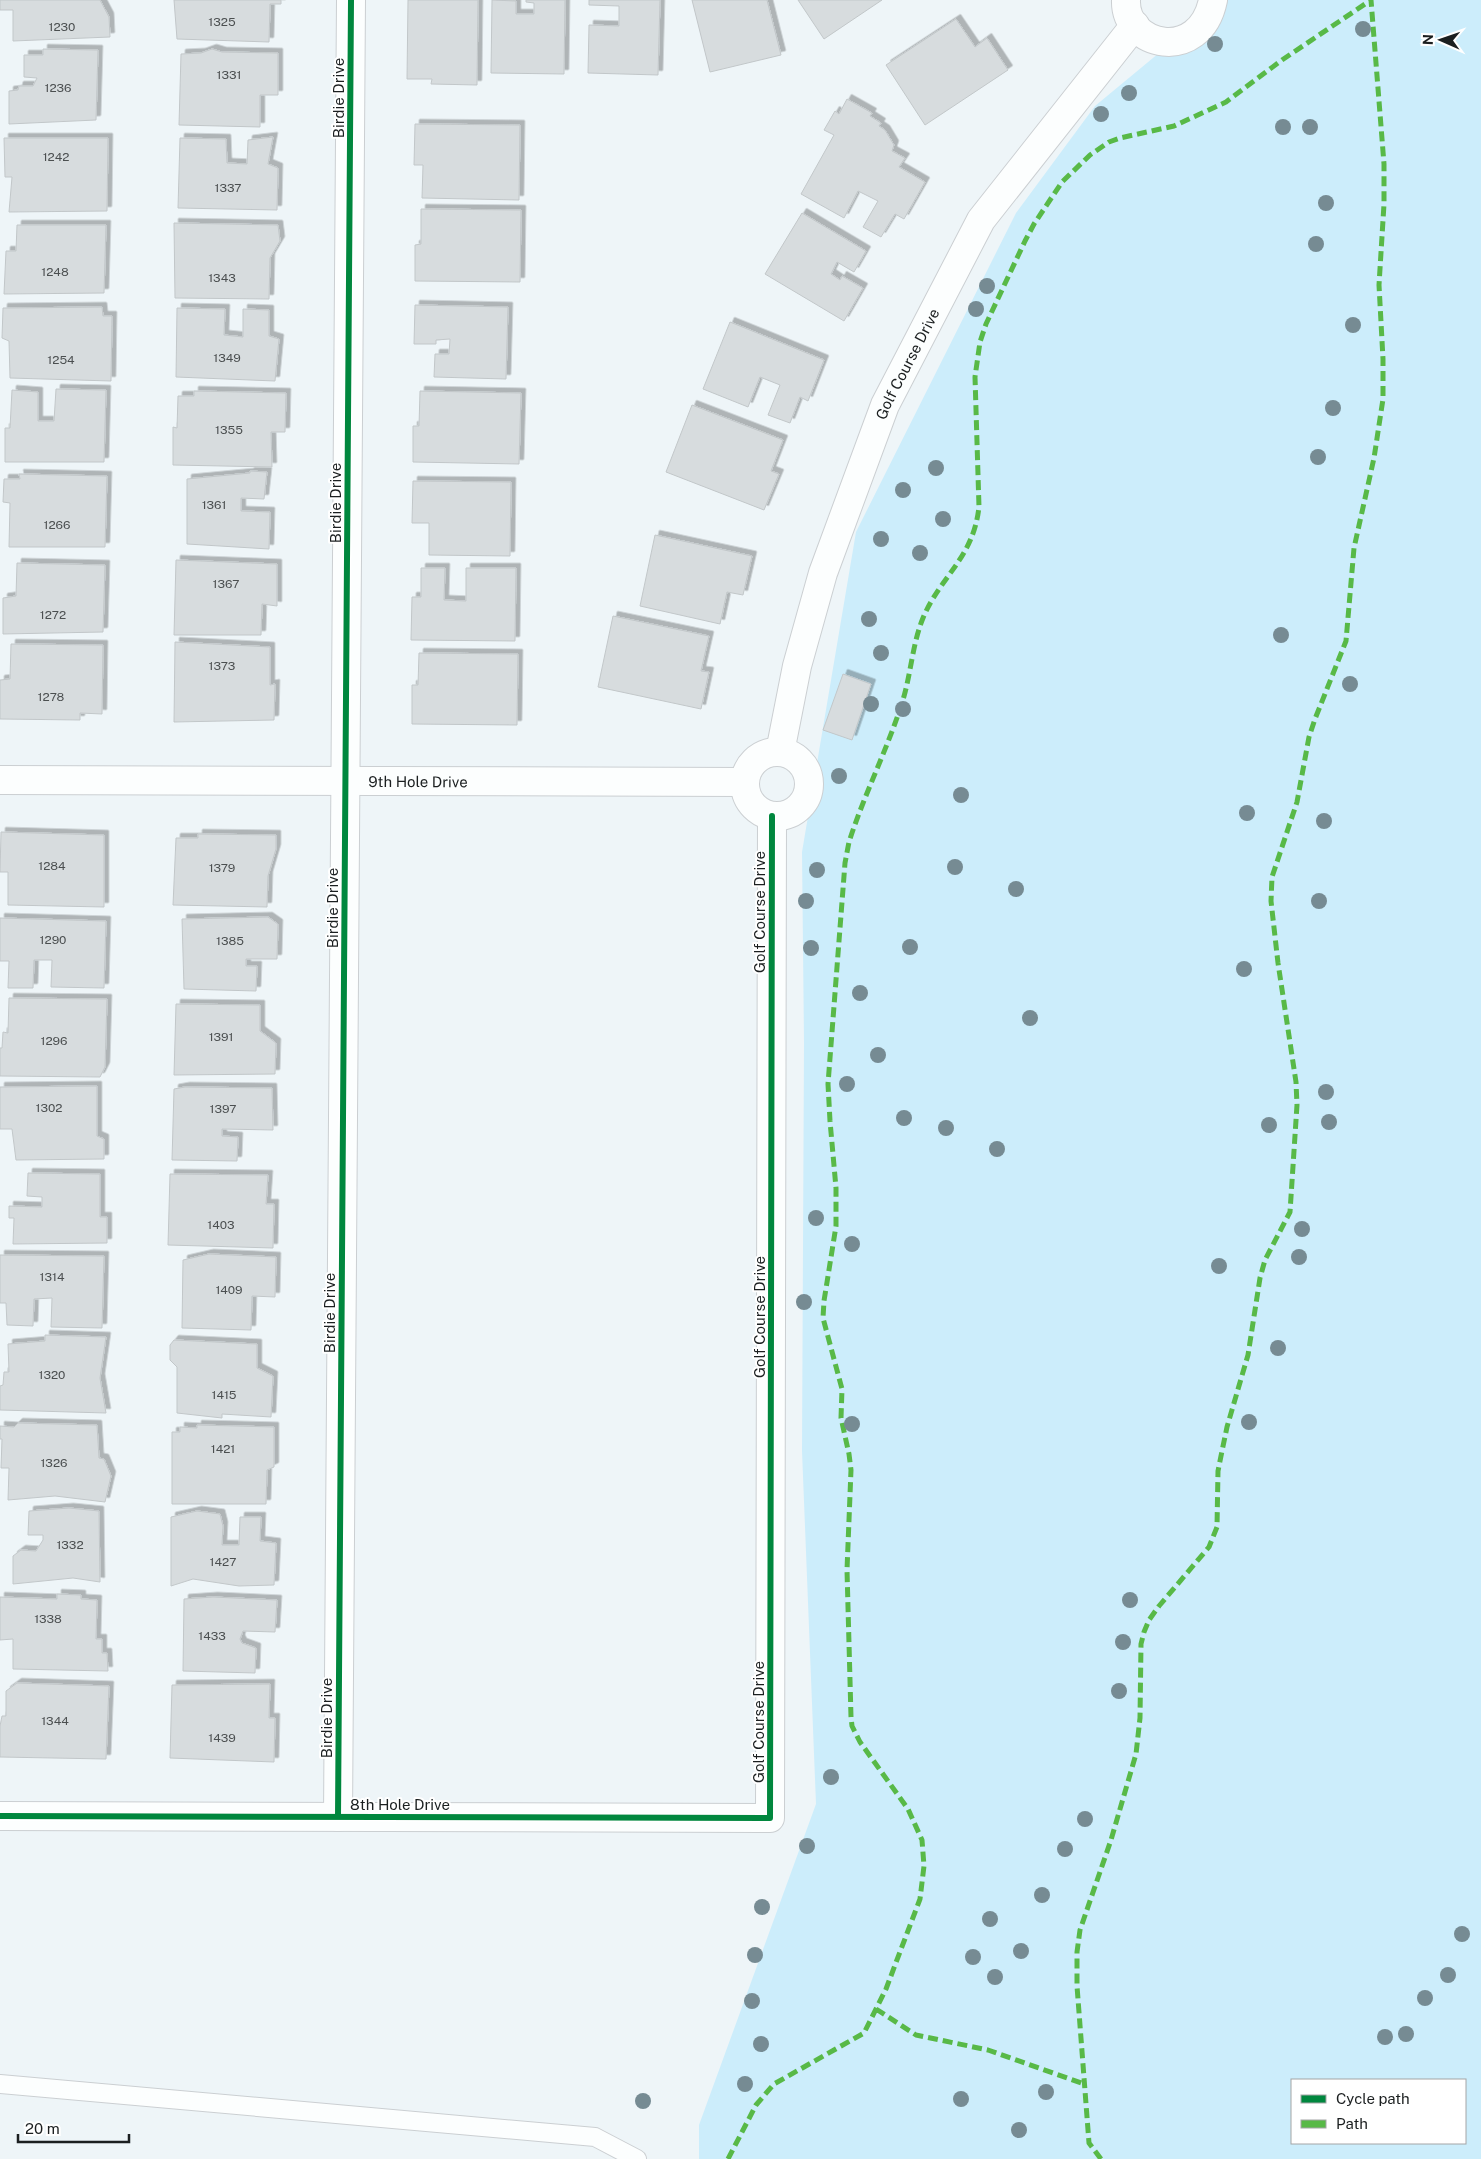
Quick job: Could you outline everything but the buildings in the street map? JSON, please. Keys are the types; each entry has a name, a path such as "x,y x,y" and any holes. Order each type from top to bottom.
{"street":[{"name":"Birdie Drive","path":"338,1817 351,0"},
{"path":"1126,0 1130,18 1135,25 1150,38 1164,42 1179,41 1192,36 1203,26 1210,14 1213,0"},
{"name":"Golf Course Drive","path":"780,752 797,666 823,573 885,405 982,220 1135,25"},
{"path":"770,752 780,752 790,754 799,760 805,768 810,788 807,798 792,813 783,816 772,816 763,814 749,800 745,782 753,763 770,752"},
{"name":"9th Hole Drive","path":"0,780 745,782"},
{"name":"Golf Course Drive","path":"770,1818 772,816"},
{"name":"8th Hole Drive","path":"0,1816 770,1818"}],"lane":[{"path":"0,2084 595,2137 637,2159"}],"shaded area":[{"path":"1223,0 1481,0 1481,2159 699,2159 699,2125 816,1804 802,1451 804,1043 802,852 856,532 1016,213 1095,106"}],"marked path":[{"path":"728,2159 756,2105 774,2084 864,2033 886,1989 920,1899 924,1866 922,1840 908,1809 860,1742 852,1726 847,1570 851,1470 841,1418 842,1389 823,1318 836,1226 836,1188 828,1084 845,863 849,842 902,703 916,639 923,618 938,590 963,554 976,525 979,507 975,377 980,342 986,324 1034,224 1062,182 1090,155 1109,142 1174,126 1226,102 1282,60 1371,0"},
{"path":"1101,2159 1089,2143 1077,1986 1077,1952 1080,1930 1111,1840 1136,1754 1140,1718 1141,1644 1144,1632 1149,1620 1159,1606 1209,1547 1217,1527 1218,1471 1227,1427 1248,1355 1260,1278 1265,1260 1290,1212 1297,1105 1296,1082 1278,963 1271,901 1272,877 1297,802 1309,737 1346,641 1354,548 1374,458 1383,399 1379,285 1384,204 1384,164 1371,0"},
{"path":"876,2009 916,2035 988,2050 1084,2084"}],"cycle path":[{"path":"338,1817 351,0"},
{"path":"0,1816 770,1818 772,816"}]}
